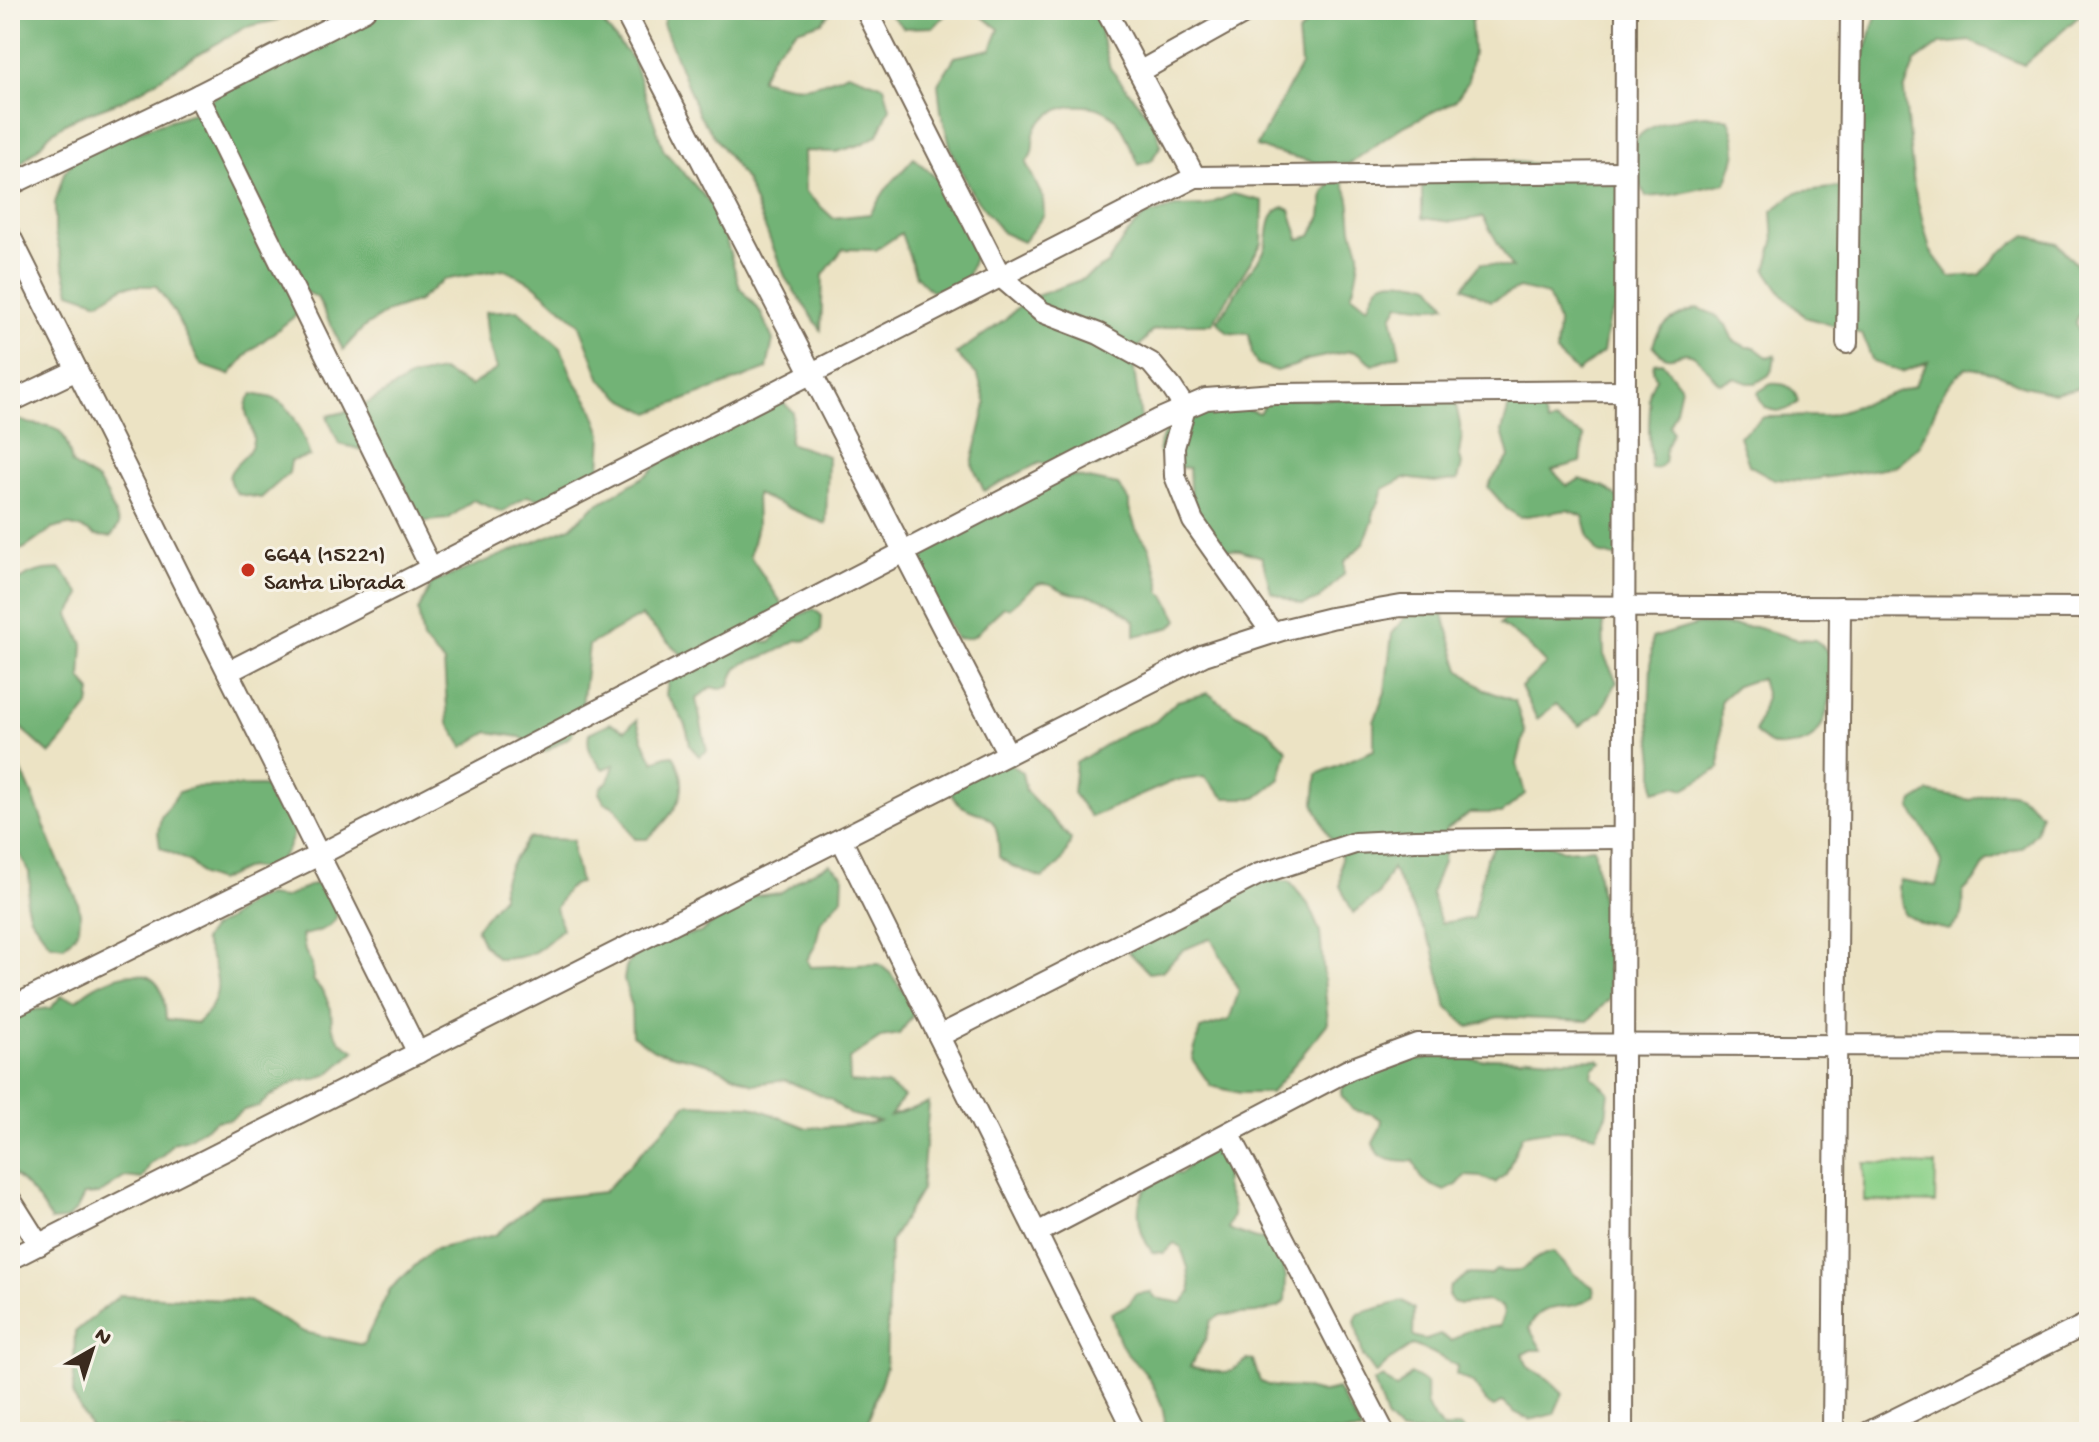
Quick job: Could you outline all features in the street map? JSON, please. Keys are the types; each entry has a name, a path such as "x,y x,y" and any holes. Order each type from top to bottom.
{"street":[{"path":"10,185 198,95 365,10"},
{"path":"624,10 1008,754"},
{"path":"866,10 1001,277 1042,312 1099,334 1151,363 1172,388 1185,408 1174,447 1175,476 1193,521 1272,633"},
{"path":"1106,10 1195,177"},
{"path":"1139,72 1250,10"},
{"path":"1622,1432 1626,10"},
{"path":"1847,343 1851,10"},
{"path":"198,95 431,568"},
{"path":"228,672 1195,177 1624,172"},
{"path":"10,236 418,1053"},
{"path":"10,402 77,370"},
{"path":"10,1008 319,855 1160,419 1206,399 1275,394 1624,391"},
{"path":"10,1259 1204,655 1272,633 1331,618 1401,606 2089,608"},
{"path":"1833,1432 1840,607"},
{"path":"939,1036 1259,874 1355,843 1623,838"},
{"path":"841,839 1135,1432"},
{"path":"1037,1233 1350,1069 1417,1044 2089,1046"},
{"path":"1229,1133 1384,1432"},
{"path":"10,1199 39,1245"},
{"path":"1869,1432 2089,1323"}],"green space":[{"path":"10,10 290,10 277,20 246,27 121,101 63,125 10,173"},
{"path":"387,10 592,10 633,60 664,151 707,199 722,226 740,288 760,311 773,340 767,369 650,413 623,399 601,380 579,323 532,283 504,269 443,280 418,301 389,311 363,328 343,350 317,297 289,285 299,313 249,352 230,375 201,365 174,312 156,286 125,286 99,302 70,292 55,233 55,203 64,173 83,148 199,111 244,70 352,13 383,13"},
{"path":"667,10 833,10 822,22 797,30 774,52 760,79 796,87 824,82 848,73 884,86 890,108 878,135 860,145 836,152 804,151 805,192 833,218 870,214 886,189 914,158 957,197 975,255 964,286 931,291 916,276 901,233 876,250 843,249 823,275 821,330 786,279 746,181 699,115 663,24"},
{"path":"885,10 950,10 934,27 904,28"},
{"path":"973,10 1100,10 1101,35 1110,68 1154,123 1161,145 1151,161 1139,165 1123,129 1109,113 1099,108 1072,106 1047,116 1036,128 1032,152 1026,163 1043,198 1044,215 1023,242 1003,233 972,193 952,152 941,111 938,84 955,57 991,49 999,29"},
{"path":"1319,10 1484,10 1471,21 1473,52 1468,82 1455,101 1400,128 1349,164 1317,163 1256,147 1301,65 1298,34"},
{"path":"1878,10 2086,10 2024,65 1970,41 1940,44 1915,62 1904,91 1914,187 1930,250 1950,277 1980,275 2000,253 2026,235 2057,243 2077,265 2089,293 2076,322 2087,354 2084,387 2054,393 2024,386 1996,373 1966,367 1945,388 1919,446 1896,466 1804,481 1774,479 1749,465 1739,436 1764,417 1827,416 1914,386 1928,361 1902,372 1873,362 1862,334 1805,317 1783,295 1766,270 1774,242 1772,211 1797,192 1857,185 1854,155 1861,65"},
{"path":"1706,115 1729,119 1735,137 1736,152 1726,183 1646,197 1636,165 1635,143 1640,135 1657,125"},
{"path":"1475,158 1610,169 1630,194 1622,295 1608,322 1603,352 1577,372 1556,353 1558,322 1548,295 1519,288 1491,301 1463,287 1481,263 1512,268 1483,217 1452,222 1422,218 1422,187 1445,166"},
{"path":"1338,174 1348,194 1359,252 1351,294 1368,307 1381,284 1391,280 1404,281 1432,286 1446,305 1399,304 1392,316 1400,355 1373,365 1359,353 1350,351 1307,360 1276,371 1257,364 1249,334 1228,333 1217,321 1262,254 1273,214 1284,207 1290,210 1299,239 1311,236 1321,216 1324,193"},
{"path":"1233,194 1263,201 1262,243 1212,324 1181,324 1152,331 1132,355 1141,419 1121,443 1099,466 1068,468 1039,463 984,491 972,464 986,404 978,376 956,354 1005,320 1025,300 1083,279 1108,263 1123,239 1144,216 1175,207 1205,206"},
{"path":"1698,308 1713,314 1726,325 1733,340 1746,347 1754,347 1767,357 1775,355 1769,375 1756,383 1735,378 1720,383 1693,355 1688,353 1670,357 1653,346 1664,326"},
{"path":"518,310 561,348 573,378 591,405 602,434 600,468 584,494 555,503 527,496 502,512 473,500 448,519 418,522 406,489 393,468 373,454 339,444 327,416 358,409 411,377 442,371 470,386 497,369 488,340 485,312"},
{"path":"1662,362 1681,387 1669,425 1672,432 1664,463 1659,468 1651,469 1649,394 1656,378 1654,363"},
{"path":"1771,384 1789,387 1798,402 1780,411 1768,409 1758,392"},
{"path":"253,394 272,398 287,407 297,422 310,456 291,461 289,473 261,498 238,494 229,478 253,441 246,406"},
{"path":"1537,396 1548,424 1555,421 1584,436 1581,462 1552,470 1567,486 1580,479 1605,487 1626,504 1635,543 1618,558 1598,553 1590,540 1583,516 1568,510 1520,517 1507,509 1488,487 1509,457 1502,431 1510,402"},
{"path":"778,397 793,412 789,443 828,456 826,524 756,494 757,525 750,556 785,608 771,635 740,637 684,657 641,616 589,645 582,706 571,736 545,752 520,737 489,732 463,747 448,722 444,663 423,640 418,611 432,583 571,527 593,507 648,474 692,433"},
{"path":"1268,399 1455,399 1462,435 1459,454 1462,464 1458,480 1435,482 1404,478 1383,489 1363,544 1344,562 1344,574 1319,599 1303,605 1271,592 1262,557 1224,549 1198,524 1189,468 1174,467 1159,453 1159,445 1170,421 1202,409 1219,411 1244,408 1259,413"},
{"path":"10,415 22,421 50,426 63,435 72,464 98,481 107,495 119,525 111,537 96,536 67,525 52,529 25,548 10,553"},
{"path":"1056,476 1118,485 1129,501 1136,529 1149,547 1160,581 1160,592 1178,620 1172,627 1135,636 1135,621 1120,609 1092,596 1070,593 1042,583 1009,608 1004,607 975,635 956,638 923,582 921,545"},
{"path":"61,569 81,595 69,615 83,644 81,678 91,691 89,706 50,754 10,716 10,586 30,574"},
{"path":"1441,608 1460,670 1485,690 1515,701 1525,732 1517,764 1525,794 1502,813 1470,813 1446,830 1443,862 1431,893 1441,923 1473,918 1486,859 1503,834 1535,837 1563,850 1594,848 1602,905 1611,935 1607,966 1610,998 1588,1021 1498,1017 1469,1027 1447,1007 1433,948 1392,868 1378,895 1353,913 1340,886 1341,855 1314,803 1317,774 1374,750 1374,722 1385,692 1392,634 1410,610"},
{"path":"814,609 822,616 821,631 807,640 797,640 744,663 736,670 730,685 720,689 711,687 696,699 707,751 699,756 690,746 682,719 666,695 668,680 691,666 756,641 771,642 787,620"},
{"path":"1572,609 1603,620 1604,655 1617,682 1601,711 1580,726 1556,704 1537,719 1521,687 1546,664 1524,641 1500,624 1508,615 1532,622"},
{"path":"1699,624 1755,627 1796,639 1816,640 1835,659 1828,708 1817,733 1808,741 1775,746 1755,732 1766,697 1761,678 1737,686 1721,700 1720,768 1684,789 1675,786 1654,791 1649,715 1652,638"},
{"path":"1208,693 1236,714 1265,728 1287,750 1280,779 1256,798 1225,798 1204,777 1174,781 1091,817 1073,793 1076,763 1126,732 1155,722 1177,701"},
{"path":"637,720 654,762 673,755 682,780 682,791 673,811 647,839 635,839 616,808 604,802 599,793 609,781 614,765 603,769 593,757 588,744 589,733 610,723 625,730"},
{"path":"10,749 78,902 78,928 64,946 50,944 30,917 26,902 30,887 29,872 10,836"},
{"path":"999,755 1022,773 1026,791 1071,839 1061,862 1042,878 999,857 994,824 984,815 963,807 953,796 950,787"},
{"path":"194,787 278,788 295,821 287,851 277,863 264,869 248,867 218,881 201,875 190,862 160,847 158,832 161,817 179,792"},
{"path":"1929,792 1971,800 1993,793 2010,793 2019,795 2041,814 2036,833 2022,847 1987,860 1976,879 1963,892 1962,914 1949,930 1922,924 1904,914 1898,887 1900,880 1936,886 1942,864 1911,809 1913,802"},
{"path":"528,838 573,840 580,883 568,889 556,908 562,929 554,937 527,955 498,959 483,944 476,928 502,897 502,886 509,867"},
{"path":"830,864 843,875 842,898 821,921 815,946 807,960 810,967 879,964 890,973 917,1010 899,1034 882,1037 849,1059 850,1082 888,1085 904,1097 890,1116 929,1103 921,1190 890,1242 886,1367 867,1424 868,1432 93,1432 73,1396 75,1332 120,1295 248,1301 304,1332 363,1345 390,1289 432,1250 495,1235 540,1199 604,1192 687,1104 751,1106 807,1128 879,1121 849,1114 830,1099 785,1080 753,1084 707,1063 654,1050 632,1035 631,1004 624,980 626,967 633,957 653,940 700,933 746,897 780,893"},
{"path":"1258,881 1289,881 1308,904 1320,932 1328,1023 1271,1093 1240,1093 1211,1086 1192,1059 1200,1029 1229,1020 1239,991 1211,938 1183,950 1162,971 1149,973 1128,951"},
{"path":"313,884 330,887 337,914 329,926 302,935 305,951 312,965 313,980 324,993 331,1009 332,1027 341,1042 355,1051 330,1073 317,1079 299,1080 259,1106 244,1110 231,1119 216,1121 188,1139 173,1143 150,1164 142,1179 125,1177 99,1194 84,1195 77,1209 66,1220 51,1221 34,1194 10,1171 10,1014 51,1008 61,996 77,1000 95,986 131,974 152,979 160,988 166,1019 197,1023 207,1013 216,993 216,973 203,940 212,928 252,900 267,896 284,898"},
{"path":"1442,1053 1457,1059 1483,1060 1528,1057 1599,1059 1602,1062 1593,1068 1592,1077 1609,1092 1606,1117 1596,1135 1559,1130 1522,1135 1506,1174 1495,1183 1481,1177 1465,1176 1445,1191 1423,1179 1414,1161 1395,1161 1378,1153 1373,1142 1382,1120 1372,1114 1353,1110 1341,1095 1345,1078 1367,1067 1425,1060 1430,1055"},
{"path":"1211,1150 1225,1152 1230,1164 1225,1188 1233,1215 1228,1228 1265,1240 1280,1251 1286,1278 1285,1301 1279,1307 1257,1313 1221,1315 1211,1321 1206,1338 1190,1367 1225,1373 1247,1360 1253,1360 1260,1382 1265,1384 1320,1392 1337,1389 1362,1432 1164,1432 1159,1398 1146,1374 1124,1349 1111,1313 1129,1304 1135,1294 1151,1292 1155,1298 1183,1303 1191,1291 1181,1247 1174,1243 1164,1253 1152,1252 1140,1224 1140,1203 1148,1186 1166,1176 1181,1174 1194,1159"},
{"path":"1864,1163 1936,1165 1935,1203 1864,1201"},
{"path":"1553,1252 1575,1275 1593,1287 1594,1296 1578,1304 1543,1312 1529,1328 1542,1350 1523,1354 1527,1364 1563,1393 1554,1414 1530,1420 1503,1402 1494,1407 1488,1404 1472,1382 1456,1375 1457,1366 1413,1345 1376,1374 1363,1356 1355,1321 1358,1314 1403,1301 1414,1309 1413,1336 1426,1340 1440,1335 1451,1341 1468,1330 1499,1326 1504,1314 1502,1307 1488,1301 1453,1302 1448,1295 1450,1287 1468,1274 1516,1271"},
{"path":"1411,1374 1426,1383 1427,1405 1439,1424 1444,1429 1459,1426 1466,1432 1400,1432 1386,1418 1374,1382 1383,1377 1396,1389"}],"place":[{"name":"6644 (15221) Santa Librada","path":"248,570"}]}
